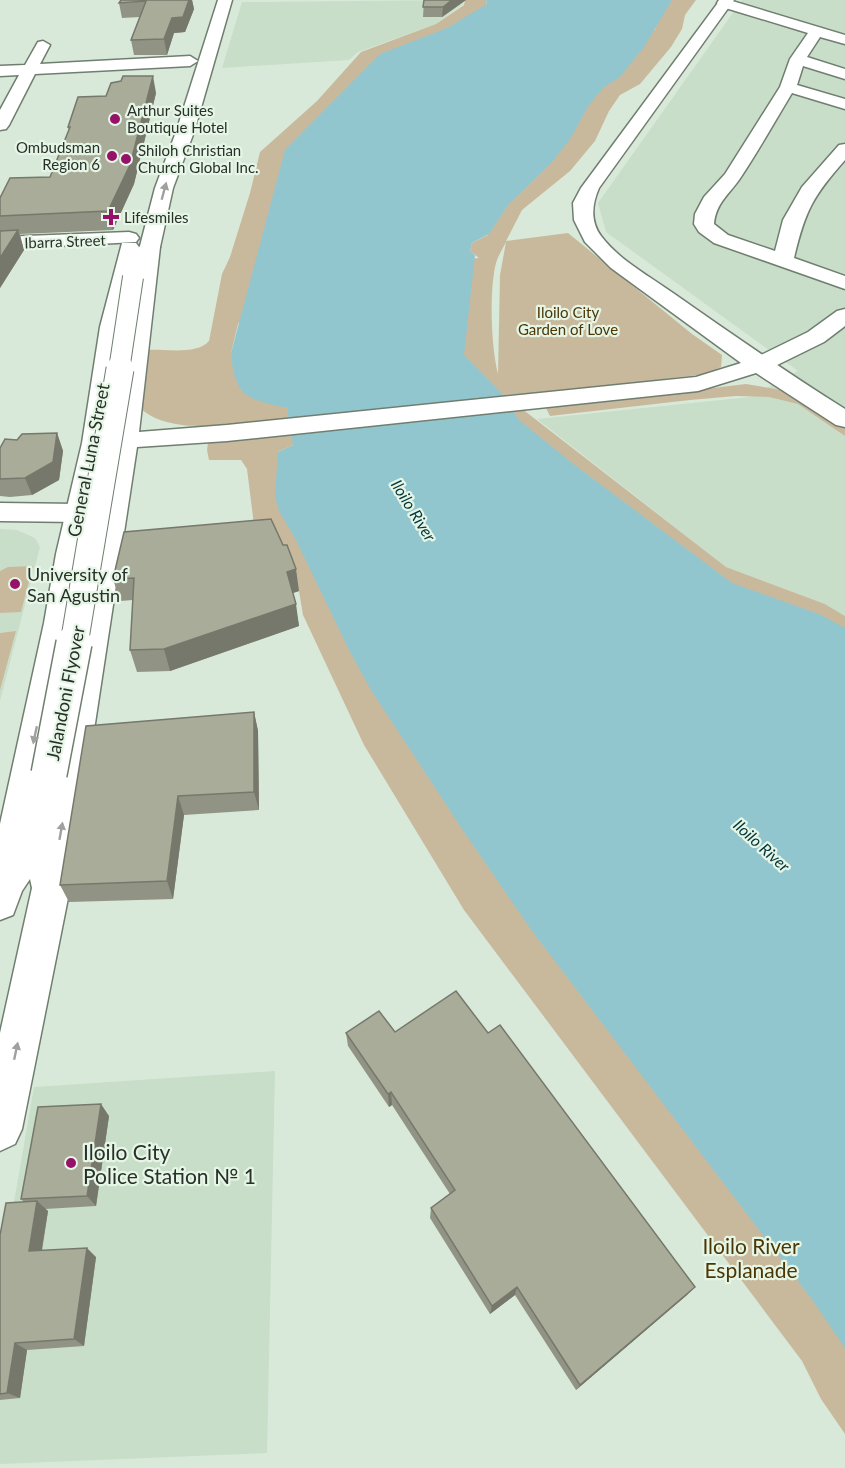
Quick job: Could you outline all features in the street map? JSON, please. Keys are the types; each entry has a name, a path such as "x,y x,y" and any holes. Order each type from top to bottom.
{"main road":[{"name":"General Luna Street","path":"3,894 24,783 59,624 78,513 95,443 111,327 136,254 185,132 192,71 212,0"},
{"name":"General Luna Street","path":"0,1129 51,888 125,441 139,213 192,71 225,0"},
{"path":"845,40 725,2 590,188 582,203 584,220 592,238 618,264 759,365 845,420"},
{"path":"817,31 798,59 788,87 732,177 713,198 705,214 704,224 709,232 721,239 845,283"},
{"path":"2,117 43,45"},
{"path":"798,59 845,74"},
{"path":"0,71 192,71"},
{"path":"788,87 845,104"},
{"path":"783,260 794,220 811,187 845,149"},
{"name":"Ibarra Street","path":"0,243 136,254"},
{"name":"Jalandoni Flyover","path":"37,840 98,514 115,411 136,254"},
{"path":"95,443 278,428 698,384 759,365 816,336 845,316"},
{"path":"0,512 78,513 113,509"},
{"name":"General Luna Street","path":"37,840 51,888"},
{"name":"General Luna Street","path":"3,894 37,840"}],"shaded area":[{"path":"463,0 463,4 436,24 358,52 349,60 222,68 242,2"},
{"path":"742,0 845,0 845,616 825,604 726,567 537,419 750,397 798,371 606,232 598,203"},
{"name":"University of San Agustin","path":"0,529 17,530 35,538 40,547 0,701"},
{"path":"275,1071 267,1453 0,1464 0,1283 34,1087"}],"green space":[{"path":"465,0 486,0 487,4 238,324 231,353 287,408 290,416 230,425 187,426 151,416 137,405 144,350 187,350 203,346 209,341 222,274 230,257 250,193 260,152 317,101 361,52 436,24 464,5"},
{"name":"Iloilo City Garden of Love","path":"659,0 696,0 685,15 682,29 671,47 640,84 620,95 609,111 595,141 570,171 522,210 506,241 568,233 692,334 722,355 721,367 706,374 547,393 504,395 726,567 825,604 845,616 845,674 567,523 441,320 469,259 479,258 470,251 472,243 488,235 481,231 644,33 656,29 641,23","holes":["506,242 500,275 498,374 492,334 492,288 496,263"]},
{"path":"746,384 787,391 845,426 845,436 798,404 769,397 736,396 550,416 546,408"},
{"name":"Iloilo River Esplanade","path":"293,434 293,445 278,452 845,1307 845,1434 821,1399 802,1361 464,910 364,745 303,615 299,591 290,567 255,533 247,469 241,460 209,460 208,443"},
{"path":"33,566 21,612 0,613 0,571 8,567"},
{"path":"16,631 0,690 0,633"}],"water":[{"name":"Iloilo River","path":"486,0 672,0 644,47 620,77 603,88 589,105 570,139 552,162 508,205 489,234 472,243 470,251 475,255 464,355 502,394 519,420 572,463 732,583 819,614 845,628 845,1348 813,1301 532,931 371,690 296,540 279,511 275,496 278,452 293,445 287,408 262,402 245,394 236,379 233,368 231,353 285,150 380,54 447,28 487,4"}],"building":[{"path":"121,0 189,0 183,17 172,18 164,39 131,40 146,1 119,3"},
{"path":"424,0 452,0 443,7 423,7"},
{"path":"123,76 153,76 130,165 108,211 0,216 0,198 10,178 50,177 70,127 68,127 78,97 106,96 111,83 121,81"},
{"path":"18,230 0,258 0,231"},
{"path":"57,433 53,462 25,478 0,479 0,448 5,439 17,440 22,434"},
{"path":"271,519 283,545 287,545 296,569 287,572 296,604 164,649 130,650 134,578 113,579 124,532"},
{"path":"254,712 254,792 178,796 167,881 60,885 86,726"},
{"path":"456,991 488,1033 500,1025 695,1287 580,1385 517,1287 492,1306 431,1208 455,1190 391,1092 388,1094 346,1033 379,1011 395,1032"},
{"name":"Iloilo City Police Station № 1","path":"101,1104 87,1196 21,1199 38,1107"},
{"path":"37,1201 29,1251 87,1248 74,1339 15,1343 7,1393 0,1394 0,1235 6,1203"}],"place":[{"name":"Arthur Suites Boutique Hotel","path":"115,119"},
{"name":"Ombudsman Region 6","path":"112,156"},
{"name":"Shiloh Christian Church Global Inc.","path":"126,159"},
{"name":"Lifesmiles","path":"111,217"},
{"name":"University of San Agustin","path":"15,584"},
{"name":"Iloilo City Police Station № 1","path":"71,1163"}]}
